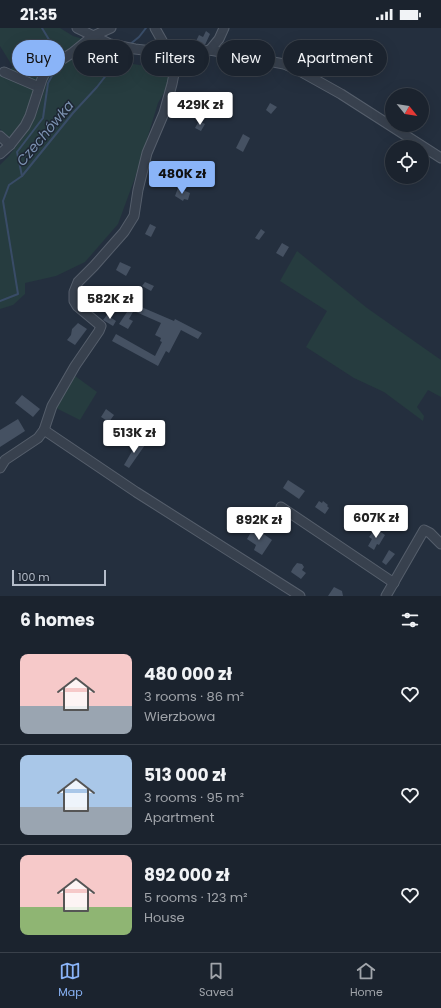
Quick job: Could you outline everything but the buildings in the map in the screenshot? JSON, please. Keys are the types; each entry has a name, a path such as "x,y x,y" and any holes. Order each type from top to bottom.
{"street":[{"path":"77,28 110,44 141,51"},
{"path":"0,154 19,134 30,116 43,75 47,69 72,53 93,36 111,28"},
{"path":"155,28 163,40"},
{"path":"224,28 219,39 210,50 284,64 304,73 341,94 441,158"},
{"path":"4,72 39,87"},
{"path":"0,468 5,460 38,438 44,430 52,406 75,366 100,331 101,326 77,306 74,301 74,292 78,282 124,232 134,216 138,190 147,153 164,113 172,84 172,76"},
{"path":"0,136 10,145"},
{"path":"44,430 143,497 300,596"},
{"path":"281,507 394,583"},
{"path":"386,596 424,530 430,533 441,544"}],"green space":[{"path":"0,28 60,28 73,36 83,39 73,40 73,46 65,51 65,40 12,40 12,65 0,46"},
{"path":"73,56 73,76 133,76 133,64 141,65 141,76 171,76 169,84 158,103 136,175 118,224 85,262 56,276 25,283 25,294 13,305 0,309 0,165 25,135 38,110 49,76 65,76 65,62"},
{"path":"12,68 12,76 40,76 27,115 11,139 0,129 0,76"},
{"path":"297,251 367,308 441,360 441,397 428,390 417,407 424,416 423,421 384,392 354,378 306,347 327,311 280,281"},
{"path":"71,373 97,392 80,420 52,406"}],"waterway":[{"path":"42,28 49,40"},
{"name":"Czechówka","path":"133,42 146,28"},
{"path":"22,176 17,152 43,118 48,83 52,76"},
{"name":"Czechówka","path":"0,301 18,294 3,201 9,185 22,176 73,113 106,76"}]}
